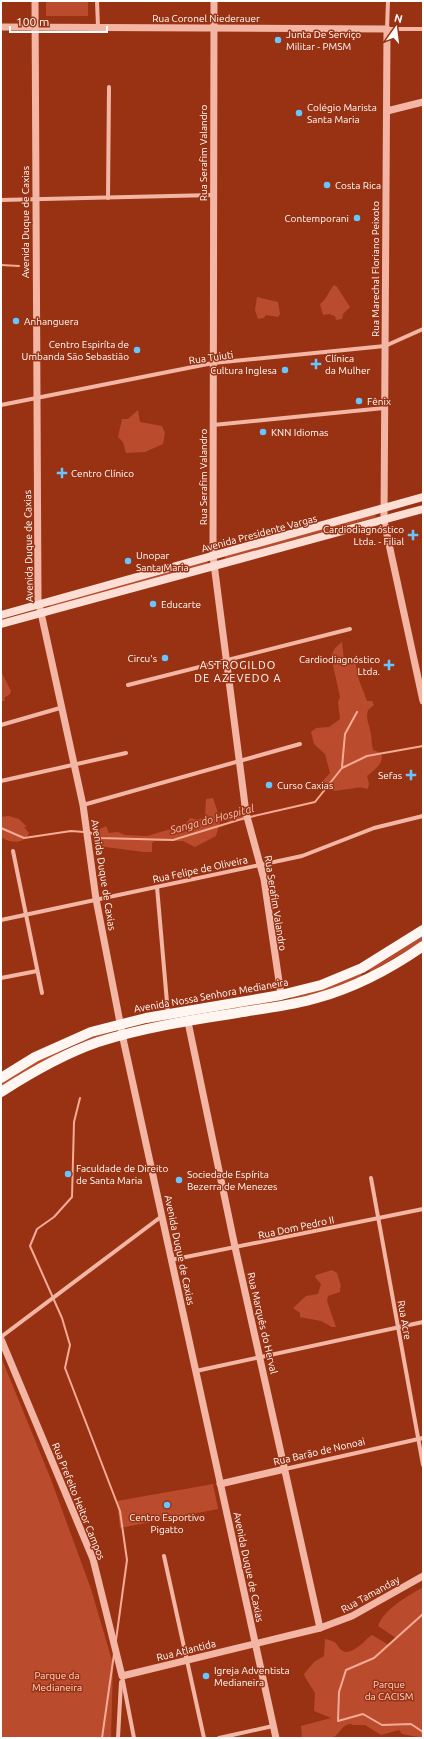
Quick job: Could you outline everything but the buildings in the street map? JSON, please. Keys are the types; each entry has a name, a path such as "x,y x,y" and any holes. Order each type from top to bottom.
{"main road":[{"name":"Avenida Presidente Vargas","path":"1,615 423,497"},
{"name":"Avenida Presidente Vargas","path":"1,624 384,521 423,509"},
{"name":"Avenida Nossa Senhora Medianeira","path":"1,1078 35,1057 91,1032 168,1014 281,995 321,985 362,968 423,930"},
{"path":"1,1092 56,1059 98,1042 122,1035 318,998 361,983 423,946"},
{"path":"270,1008 275,1005 281,995"}],"street":[{"name":"Avenida Duque de Caxias","path":"35,1 36,398 40,613 60,708 83,805 96,899 122,1035 276,1738"},
{"path":"97,1 98,27"},
{"name":"Rua Serafim Valandro","path":"214,1 213,556 246,813 261,865 281,995"},
{"name":"Rua Marechal Floriano Peixoto","path":"388,1 384,521 423,701"},
{"name":"Rua Coronel Niederauer","path":"1,27 387,29"},
{"path":"387,29 423,29"},
{"path":"108,198 109,87"},
{"path":"387,111 423,102"},
{"path":"1,200 213,195"},
{"name":"Rua Tuiuti","path":"1,405 213,363 385,346 423,329"},
{"path":"213,425 384,408"},
{"path":"128,685 350,629"},
{"path":"1,725 60,708"},
{"path":"83,805 300,744"},
{"path":"1,781 126,753"},
{"name":"Rua Felipe de Oliveira","path":"1,920 302,856 374,828 423,816"},
{"path":"12,851 42,993"},
{"path":"157,887 168,1014"},
{"path":"1,978 37,971"},
{"name":"Rua Marquês do Herval","path":"188,1022 235,1247 320,1628"},
{"name":"Rua Acre","path":"371,1178 398,1328 421,1439 423,1465"},
{"name":"Rua Dom Pedro II","path":"171,1260 423,1209"},
{"path":"1,1338 162,1216"},
{"path":"196,1371 423,1322"},
{"name":"Rua Prefeito Heitor Campos","path":"1,1338 93,1559 122,1676"},
{"name":"Rua Barão de Nonoai","path":"220,1484 421,1439"},
{"path":"164,1556 204,1738"},
{"name":"Rua Tamanday","path":"255,1644 320,1628 352,1616 423,1576"},
{"name":"Rua Atlantida","path":"122,1676 255,1644"},
{"path":"118,1738 122,1676"},
{"path":"122,1676 134,1738"},
{"path":"219,1738 273,1726"}],"green space":[{"path":"46,1 88,1 88,16 46,16"},
{"path":"334,285 337,287 350,307 343,314 342,319 336,320 335,316 329,314 323,315 320,304"},
{"path":"257,297 278,302 280,314 278,317 266,315 264,318 258,319 255,310"},
{"path":"138,410 140,422 162,426 165,433 163,444 145,452 126,453 123,442 118,437 122,419 128,419"},
{"path":"375,514 376,517 225,559 225,556"},
{"path":"207,561 208,564 51,607 50,604"},
{"path":"342,642 344,661 355,660 359,680 367,701 372,701 374,705 368,710 367,716 373,750 381,753 382,757 376,769 367,776 369,784 368,789 358,788 336,791 325,786 322,782 330,773 325,754 314,744 311,732 316,728 329,727 340,719 338,702 340,697 331,656 335,648"},
{"path":"1,673 11,691 10,694 4,698 5,701 1,701"},
{"path":"213,798 219,816 241,811 246,820 220,822 216,836 195,847 183,841 155,841 152,843 152,852 97,846 94,832 106,826 109,833 118,832 125,835 147,836 185,825 190,818 201,819 205,817 206,799"},
{"path":"9,816 19,819 27,827 24,827 29,833 27,837 21,841 13,842 1,837 1,817"},
{"path":"423,936 423,941 370,972 368,968 384,961"},
{"path":"361,972 362,977 337,987 306,997 291,999 291,997"},
{"path":"109,1032 70,1046 1,1088 1,1083 39,1060 80,1041"},
{"path":"332,1270 337,1273 341,1286 340,1292 328,1296 327,1301 336,1327 332,1327 321,1321 300,1317 300,1313 293,1308 306,1296 318,1294 321,1284 315,1277 316,1275"},
{"name":"Parque da Medianeira","path":"1,1357 50,1477 91,1589 113,1664 111,1738 1,1738"},
{"name":"Centro Esportivo Pigatto","path":"213,1484 218,1509 120,1528 117,1501"},
{"name":"Parque da CACISM","path":"423,1587 423,1738 402,1734 399,1730 381,1735 365,1725 351,1724 344,1726 334,1737 331,1738 302,1738 301,1726 331,1718 314,1711 315,1693 304,1674 314,1662 324,1656 325,1639 333,1641 343,1651 347,1652 355,1649 372,1635 389,1645 396,1638 378,1626 381,1620 391,1608"}],"waterway":[{"path":"1,265 19,266"},
{"name":"Sanga do Hospital","path":"342,767 345,734 357,712"},
{"name":"Sanga do Hospital","path":"250,817 315,802 342,768 367,756 423,746"},
{"name":"Sanga do Hospital","path":"89,832 100,838 173,840 245,818"},
{"name":"Sanga do Hospital","path":"1,828 24,838 71,831 84,832"},
{"path":"80,1098 74,1122 72,1197 54,1217 37,1229 30,1246 62,1318 70,1345 65,1368 120,1511 127,1560 116,1640"},
{"path":"423,1614 374,1658 346,1670 339,1692 338,1721 363,1714 382,1725 411,1724 423,1732"},
{"path":"102,1738 114,1654"}],"place":[{"name":"Junta De Serviço Militar - PMSM","path":"278,40"},
{"name":"Colégio Marista Santa Maria","path":"299,113"},
{"name":"Costa Rica","path":"327,185"},
{"name":"Contemporani","path":"357,218"},
{"name":"Anhanguera","path":"16,321"},
{"name":"Centro Espiríta de Umbanda São Sebastião","path":"137,350"},
{"name":"Clínica da Mulher","path":"316,364"},
{"name":"Cultura Inglesa","path":"285,370"},
{"name":"Fênix","path":"359,401"},
{"name":"KNN Idiomas","path":"263,432"},
{"name":"Centro Clínico","path":"62,473"},
{"name":"Cardiodiagnóstico Ltda. - Filial","path":"413,535"},
{"name":"Unopar Santa Maria","path":"128,561"},
{"name":"Educarte","path":"153,604"},
{"name":"Circu's","path":"165,658"},
{"name":"Cardiodiagnóstico Ltda.","path":"389,665"},
{"name":"Sefas","path":"411,775"},
{"name":"Curso Caxias","path":"269,785"},
{"name":"Faculdade de Direito de Santa Maria","path":"68,1174"},
{"name":"Sociedade Espírita Bezerra de Menezes","path":"179,1180"},
{"name":"Centro Esportivo Pigatto","path":"167,1505"},
{"name":"Igreja Adventista Medianeira","path":"206,1676"}],"district":[{"name":"ASTROGILDO DE AZEVEDO A","path":"238,671"}]}
